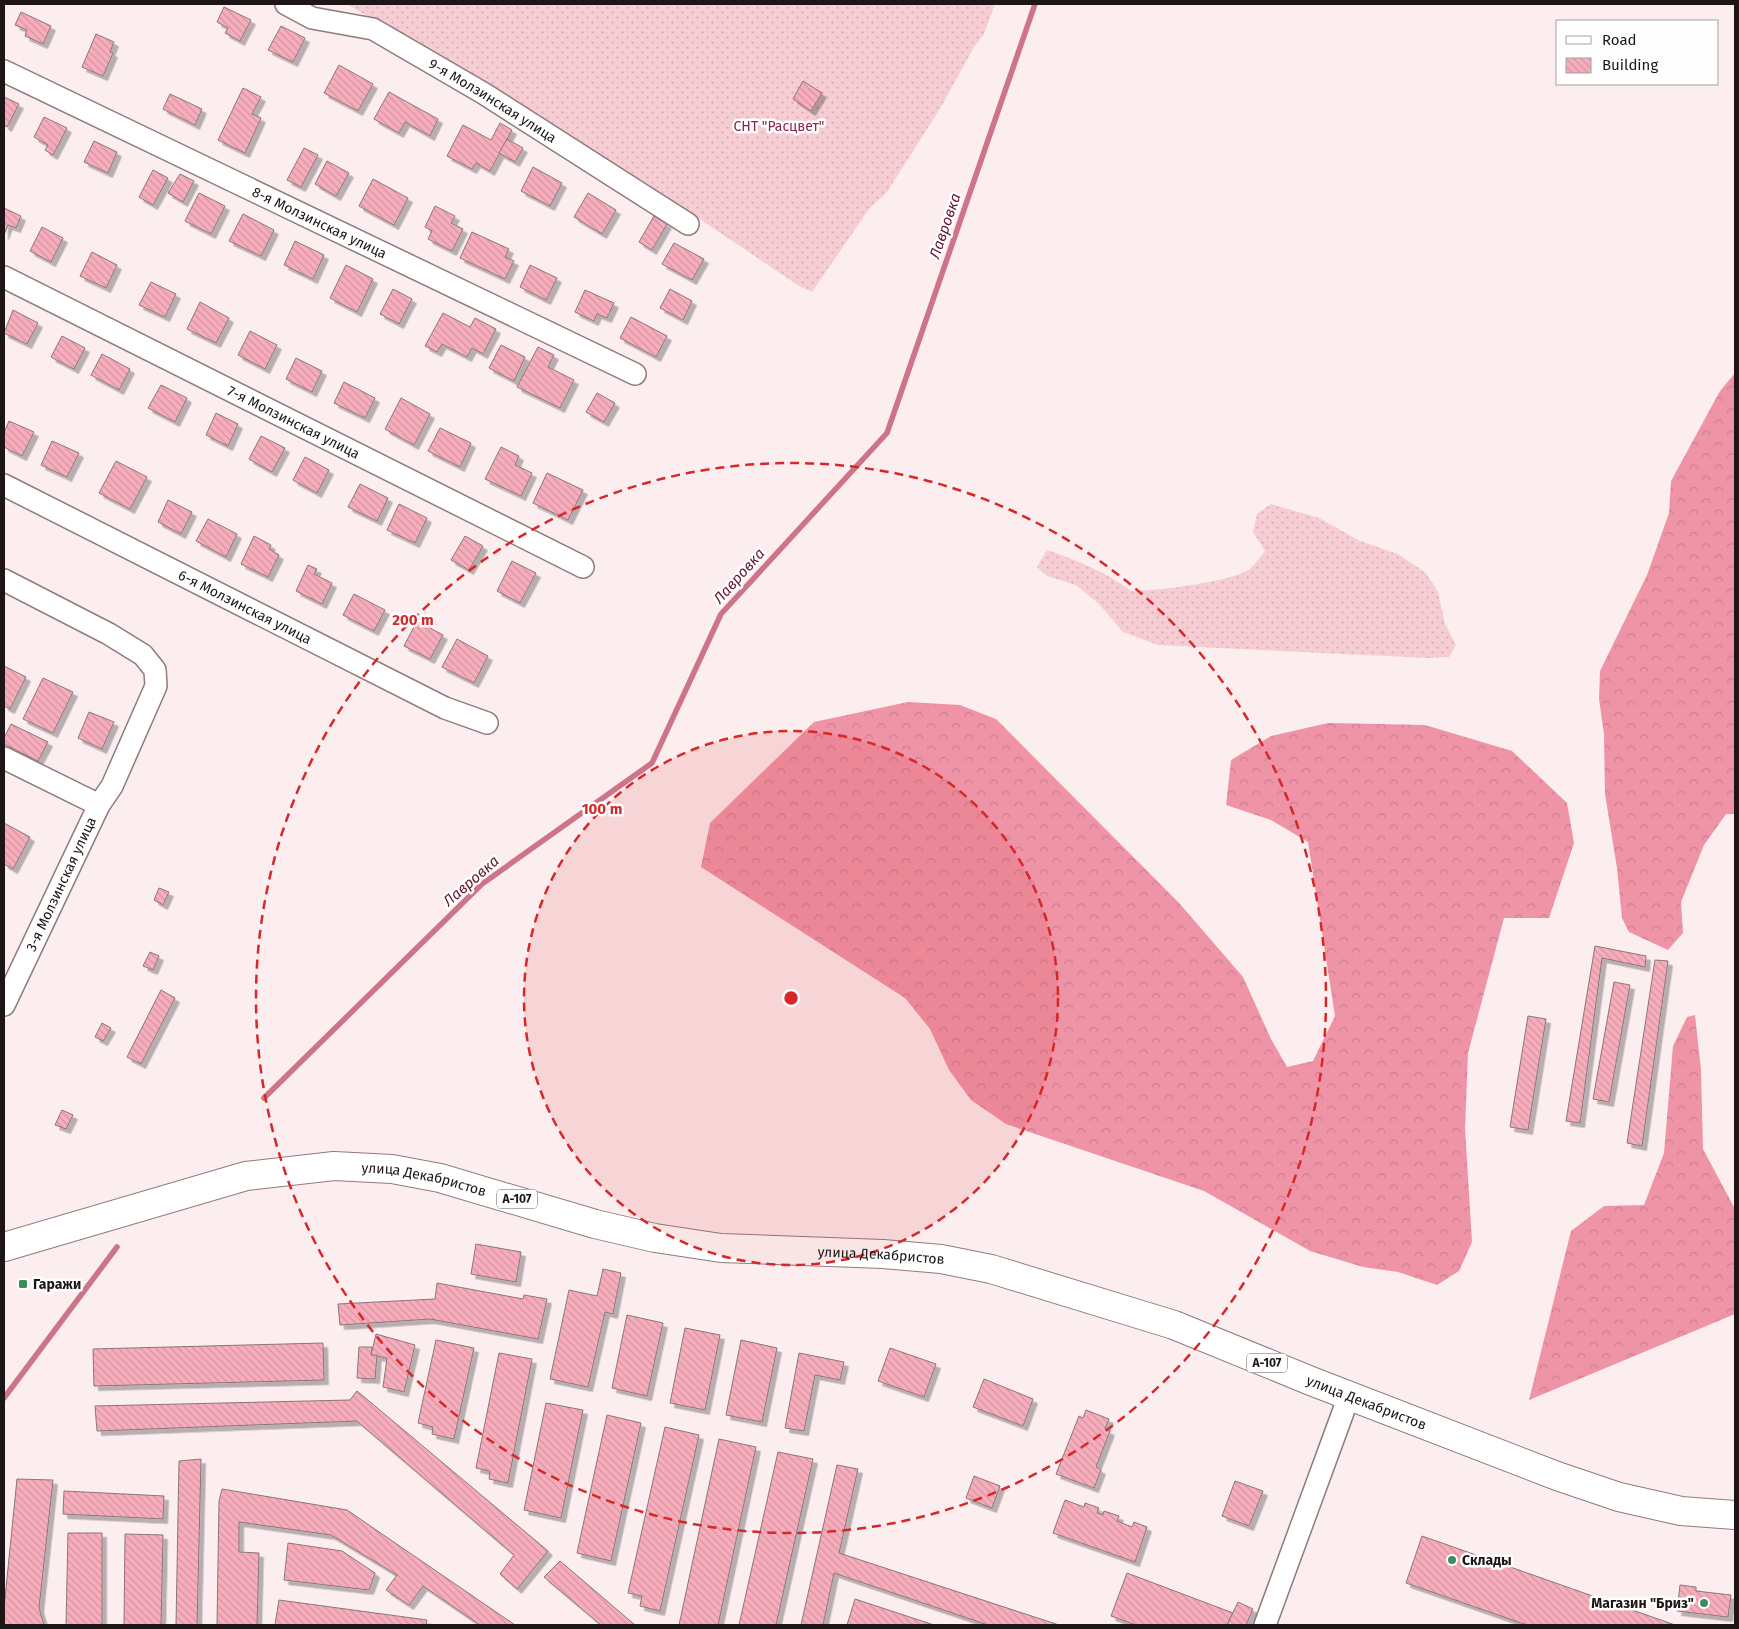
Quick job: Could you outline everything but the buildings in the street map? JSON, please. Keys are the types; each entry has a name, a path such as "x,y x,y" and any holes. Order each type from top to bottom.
{"highway":[{"name":"улица Декабристов","path":"4,1247 246,1176 334,1166 392,1169 440,1178 595,1224 655,1238 721,1248 864,1253 941,1259 991,1269 1174,1325 1349,1396 1619,1497 1681,1511 1735,1515"}],"street":[{"name":"9-я Молзинская улица","path":"286,4 312,18 373,29 483,93 688,224"},
{"name":"8-я Молзинская улица","path":"4,71 635,374"},
{"name":"7-я Молзинская улица","path":"4,277 582,567"},
{"name":"6-я Молзинская улица","path":"4,485 445,708 487,723"},
{"path":"4,580 109,634 143,655 155,670 156,686 112,786 99,804"},
{"name":"3-я Молзинская улица","path":"4,758 99,804 4,1005"},
{"path":"1265,1625 1349,1396"}],"green space":[{"name":"СНТ \"Расцвет\"","path":"347,4 995,4 984,34 974,47 941,107 887,192 869,209 812,292 799,286 645,182"},
{"path":"1735,373 1735,814 1726,814 1704,845 1681,902 1683,933 1668,950 1629,932 1622,918 1617,868 1605,794 1604,734 1599,699 1600,671 1647,575 1669,513 1671,481 1720,391"},
{"path":"1271,504 1319,518 1360,541 1398,554 1426,573 1438,592 1445,624 1456,645 1449,657 1428,658 1158,645 1123,632 1098,603 1076,585 1047,576 1037,567 1047,550 1101,572 1131,591 1211,582 1227,578 1250,569 1265,551 1253,532 1257,514"},
{"path":"908,702 960,705 996,719 1180,904 1243,977 1271,1039 1287,1067 1313,1061 1335,1016 1308,842 1271,820 1226,805 1231,760 1271,736 1328,723 1425,725 1512,751 1567,803 1574,843 1549,918 1504,918 1468,1053 1465,1128 1472,1242 1459,1271 1437,1285 1398,1272 1363,1267 1310,1251 1204,1191 1006,1124 971,1100 949,1070 930,1029 905,998 701,867 710,823 814,722"},
{"path":"1695,1015 1701,1070 1703,1149 1735,1209 1735,1314 1529,1400 1571,1231 1604,1206 1644,1205 1664,1153 1673,1046 1687,1017"}],"waterway":[{"name":"Лавровка","path":"264,1098 482,884 652,763 721,614 887,433 1035,4"},
{"name":"Лавровка","path":"4,1398 117,1247"}],"place":[{"name":"Гаражи","path":"23,1284"},
{"name":"Склады","path":"1452,1560"},
{"name":"Магазин \"Бриз\"","path":"1704,1603"}]}
